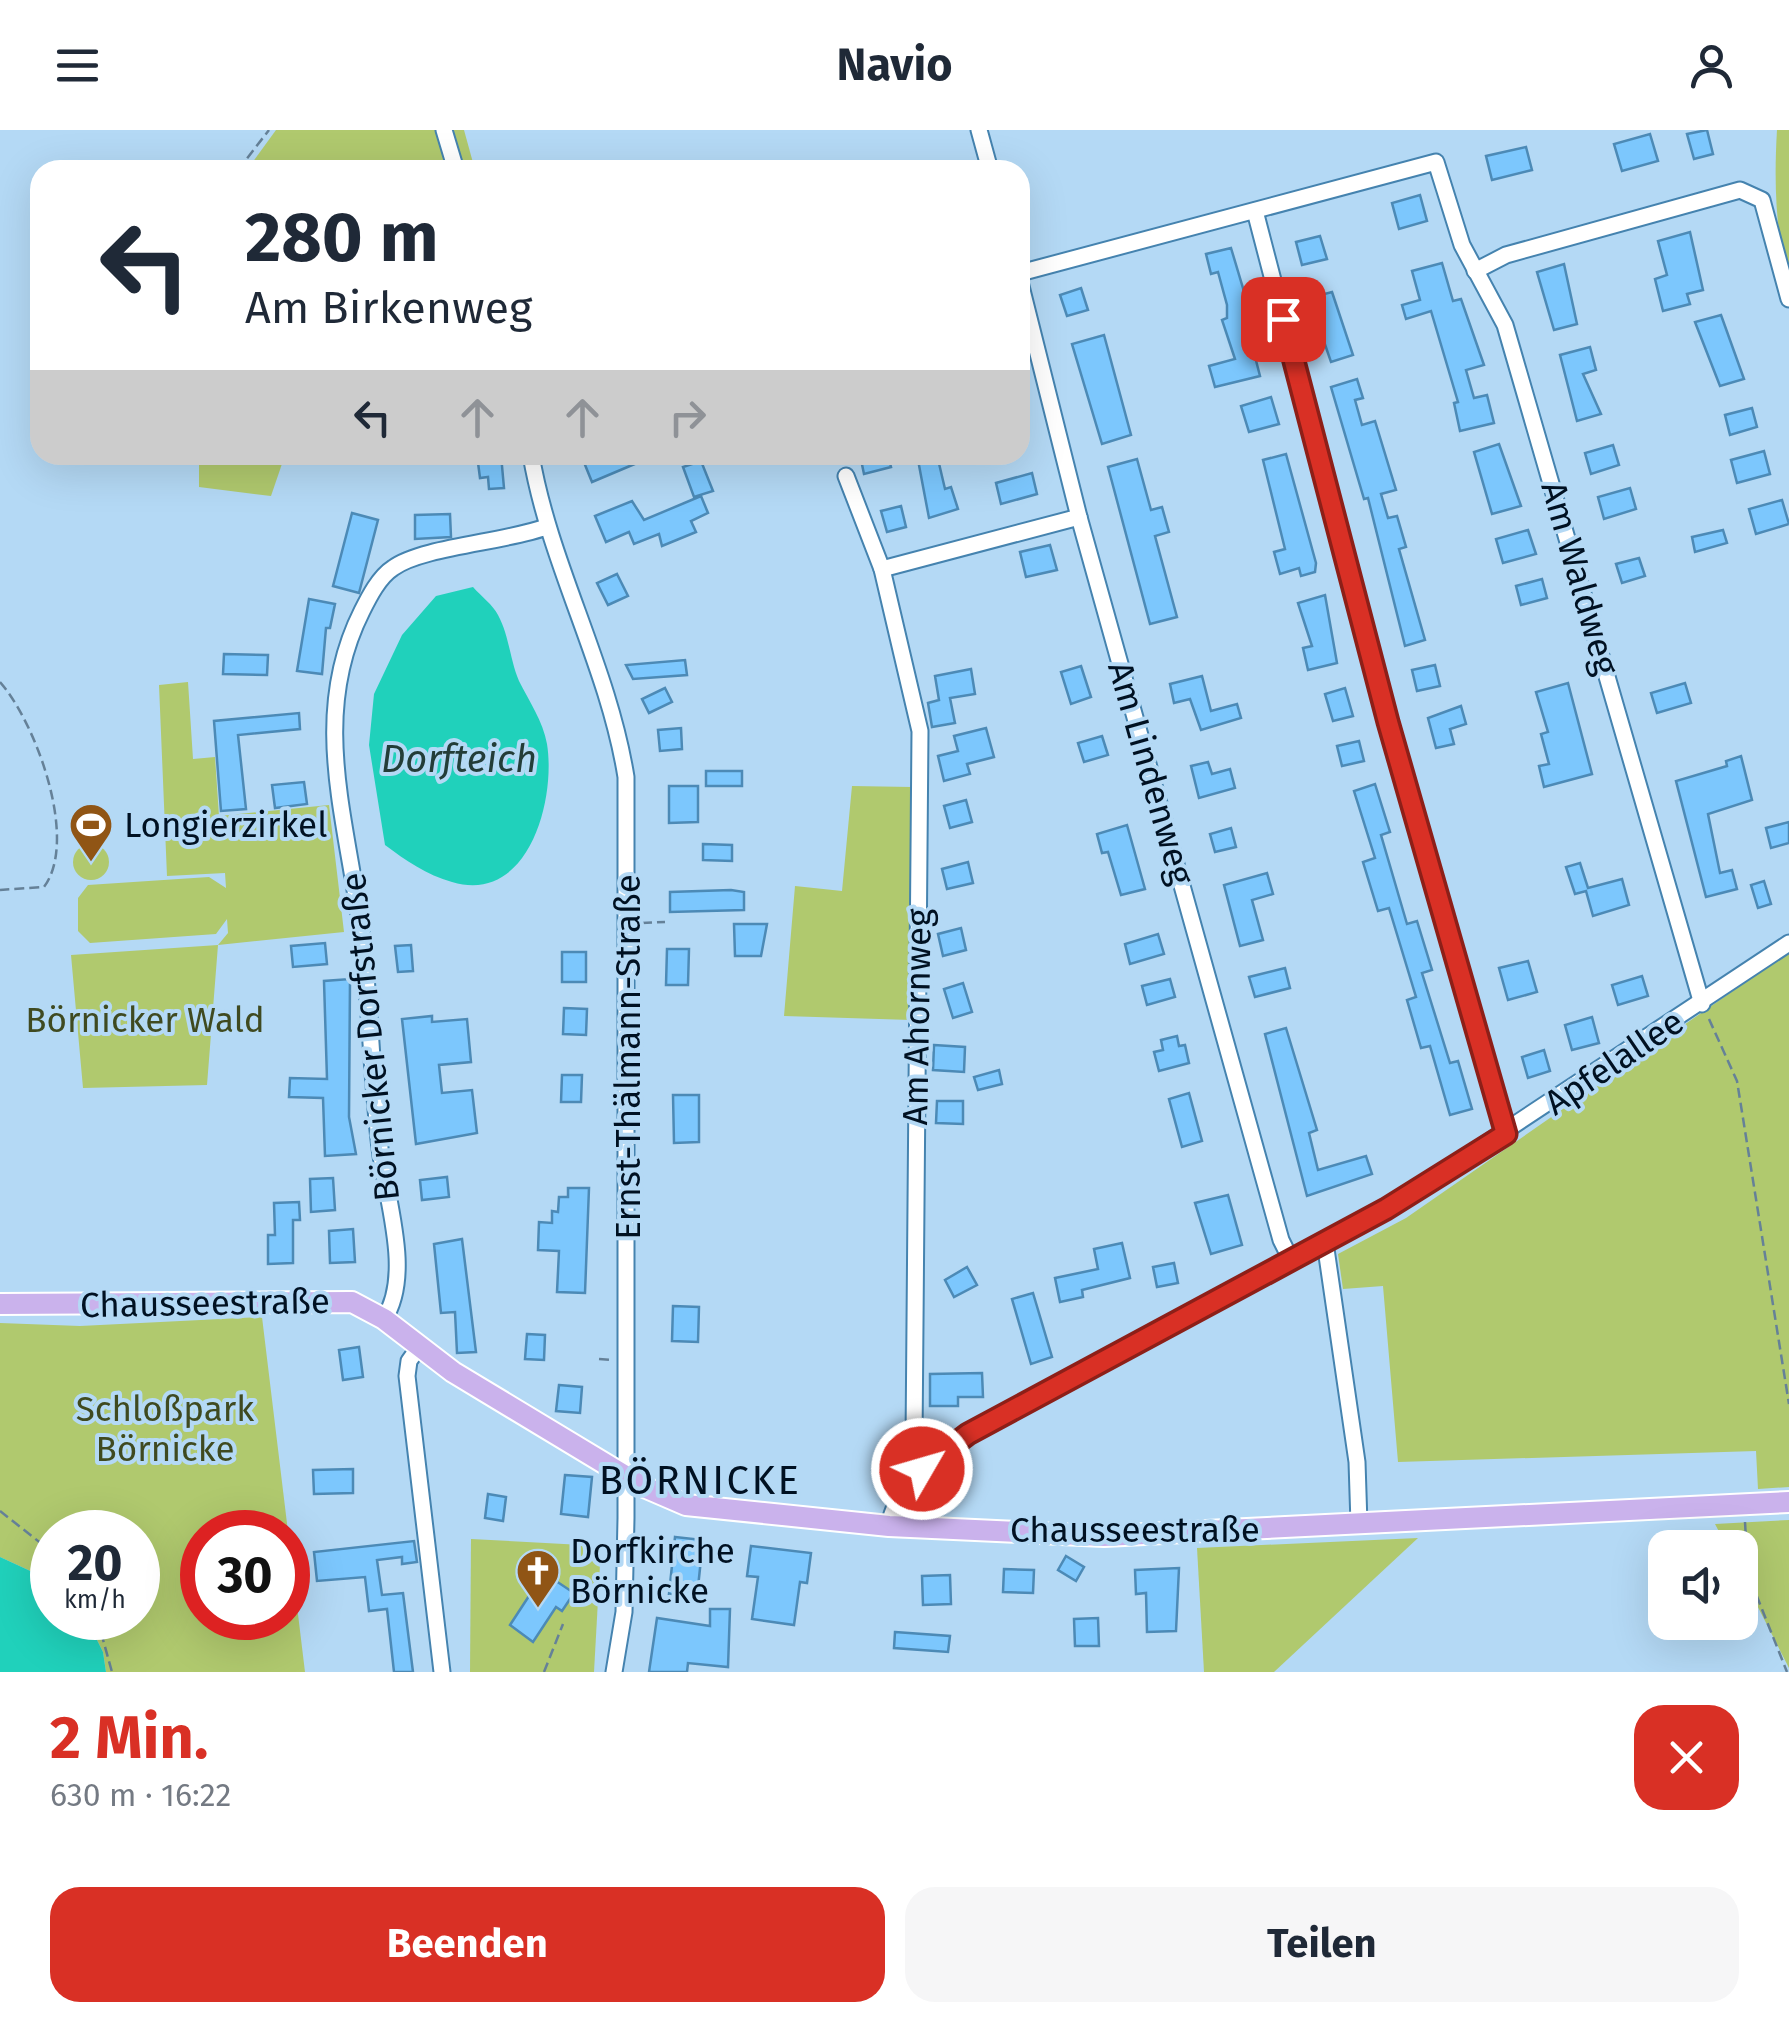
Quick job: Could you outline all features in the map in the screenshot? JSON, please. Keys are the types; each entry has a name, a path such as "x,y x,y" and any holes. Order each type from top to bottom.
{"main road":[{"name":"Chausseestraße","path":"0,1304 352,1302 384,1319 412,1361 453,1372 624,1474 686,1505 889,1526 1104,1536 1789,1502"}],"street":[{"path":"444,130 453,160"},
{"path":"979,130 987,160"},
{"name":"Am Waldweg","path":"1254,211 1436,162 1462,245 1505,325 1702,1004"},
{"path":"1474,271 1506,255 1740,190 1762,200 1789,299"},
{"path":"1030,270 1254,211 1388,722 1506,1134"},
{"name":"Am Lindenweg","path":"1030,322 1079,517 1281,1240 1291,1260"},
{"name":"Ernst-Thälmann-Straße","path":"533,465 546,527 618,723 626,777 624,1600 614,1672"},
{"name":"Am Ahornweg","path":"846,476 882,569 905,653 920,731 914,1441 922,1469"},
{"path":"882,569 1079,517"},
{"name":"Börnicker Dorfstraße","path":"384,1319 398,1286 372,1086 362,933 332,736 335,684 344,647 370,594 393,568 429,554 487,545 546,527"},
{"name":"Apfelallee","path":"889,1526 892,1511 922,1469 968,1434 1326,1242 1506,1134 1789,943"},
{"path":"1326,1242 1354,1442 1359,1524"},
{"path":"412,1361 442,1672"}],"path":[{"path":"246,160 268,130"},
{"path":"0,682 28,722 40,754 56,839 56,870 44,887 0,890"},
{"path":"640,923 665,922"},
{"path":"1702,1004 1737,1082 1789,1404"},
{"path":"599,1359 612,1360"},
{"path":"1744,1505 1748,1574 1788,1672"},
{"path":"0,1512 30,1532"},
{"path":"544,1672 563,1624"},
{"path":"103,1640 112,1672"}],"green space":[{"path":"276,130 464,130 472,160 254,160"},
{"path":"1777,130 1789,130 1789,281 1777,206"},
{"path":"199,465 282,465 271,496 199,487"},
{"path":"188,682 193,759 215,757 219,816 329,805 344,932 218,945 228,933 227,919 216,934 90,943 78,931 78,898 88,885 209,877 226,888 225,873 167,876 159,685"},
{"path":"852,786 912,787 911,1020 784,1016 795,886 842,891"},
{"name":"Longierzirkel","path":"91,844 104,849 109,862 104,875 91,880 78,875 73,862 78,849"},
{"name":"Börnicker Wald","path":"218,945 207,1085 83,1088 71,955"},
{"path":"1789,952 1789,1487 1758,1489 1756,1451 1398,1462 1383,1286 1343,1289 1338,1254 1406,1218"},
{"name":"Schloßpark Börnicke","path":"262,1317 285,1510 180,1510 180,1640 301,1640 305,1672 106,1672 97,1640 160,1640 160,1510 30,1510 30,1571 0,1557 0,1323 80,1326"},
{"path":"1789,1520 1789,1668 1758,1607 1758,1530 1718,1530 1715,1524"},
{"path":"1418,1538 1274,1672 1204,1672 1197,1548"},
{"path":"471,1539 601,1546 594,1672 470,1672"}],"water":[{"name":"Dorfteich","path":"473,587 502,623 519,681 545,736 549,767 547,792 532,842 518,863 501,878 479,885 434,875 385,845 369,745 374,694 402,635 436,596"},
{"path":"0,1557 30,1571 30,1640 97,1640 106,1672 0,1672"}],"building":[{"path":"1707,130 1713,154 1694,159 1687,134"},
{"path":"1650,134 1658,161 1622,171 1614,144"},
{"path":"1526,147 1532,170 1492,180 1486,156"},
{"path":"1420,195 1427,221 1399,229 1392,203"},
{"path":"1690,232 1703,290 1687,294 1690,304 1663,311 1655,279 1667,275 1658,241"},
{"path":"1320,236 1327,259 1302,265 1296,242"},
{"path":"1231,248 1257,335 1250,337 1260,376 1215,387 1209,366 1235,359 1222,320 1227,318 1227,305 1218,272 1211,274 1206,254"},
{"path":"1442,263 1453,301 1461,299 1484,365 1466,370 1474,398 1487,395 1494,423 1460,431 1454,403 1458,402 1431,311 1406,319 1402,305 1420,300 1412,271"},
{"path":"1564,264 1577,324 1554,330 1537,272"},
{"path":"1081,288 1088,310 1067,316 1060,295"},
{"path":"1332,292 1353,355 1331,362 1309,298"},
{"path":"1721,315 1744,379 1720,386 1695,322"},
{"path":"1104,335 1131,435 1102,444 1072,344"},
{"path":"1590,347 1596,370 1583,374 1601,414 1577,421 1560,355"},
{"path":"1357,379 1363,398 1355,400 1362,425 1375,421 1396,490 1381,494 1388,518 1397,516 1406,547 1399,549 1425,640 1405,646 1368,498 1364,499 1331,387"},
{"path":"1271,397 1279,424 1249,432 1241,406"},
{"path":"1752,408 1757,427 1730,435 1725,415"},
{"path":"1499,444 1521,506 1492,514 1474,452"},
{"path":"1613,445 1619,465 1591,474 1585,453"},
{"path":"1764,451 1770,474 1737,483 1731,460"},
{"path":"1286,454 1316,563 1315,572 1301,576 1299,568 1280,574 1274,552 1285,549 1263,460"},
{"path":"1137,459 1151,510 1162,507 1169,532 1155,536 1177,617 1150,624 1108,467"},
{"path":"478,465 502,465 504,488 489,489 488,477 480,478"},
{"path":"585,465 632,465 592,482"},
{"path":"703,465 713,491 694,497 683,467"},
{"path":"862,465 890,465 891,467 864,474"},
{"path":"919,465 939,465 945,489 951,487 958,509 929,518"},
{"path":"1032,473 1037,494 1001,504 996,483"},
{"path":"1630,488 1636,509 1604,519 1598,497"},
{"path":"701,496 708,513 691,521 696,532 662,546 659,534 634,544 629,532 606,542 595,516 632,501 644,520"},
{"path":"1782,500 1789,524 1756,534 1749,509"},
{"path":"901,506 906,527 887,532 881,511"},
{"path":"352,513 378,520 359,593 333,586"},
{"path":"450,514 451,537 415,539 415,515"},
{"path":"1528,530 1536,554 1503,563 1496,539"},
{"path":"1723,530 1727,543 1695,552 1692,537"},
{"path":"1050,545 1057,570 1026,577 1020,552"},
{"path":"1639,558 1645,576 1622,583 1616,564"},
{"path":"617,574 628,596 608,605 597,583"},
{"path":"1542,579 1547,598 1521,605 1516,586"},
{"path":"1325,595 1337,663 1308,670 1303,648 1312,646 1298,603"},
{"path":"309,599 335,604 330,628 326,628 322,674 297,671"},
{"path":"224,654 268,655 267,675 223,674"},
{"path":"685,660 687,675 633,679 626,665"},
{"path":"1435,665 1440,686 1417,691 1412,670"},
{"path":"1081,666 1091,697 1071,704 1061,672"},
{"path":"971,669 975,694 950,698 955,723 932,727 928,703 939,700 935,676"},
{"path":"1202,676 1211,711 1237,704 1241,718 1201,730 1190,699 1174,703 1170,684"},
{"path":"1568,683 1592,774 1544,787 1539,766 1549,764 1541,734 1548,732 1536,692"},
{"path":"1685,683 1691,703 1657,713 1651,693"},
{"path":"665,688 672,702 649,713 642,699"},
{"path":"1345,688 1353,716 1333,721 1325,694"},
{"path":"1461,706 1466,724 1450,729 1454,744 1436,748 1428,718"},
{"path":"299,713 300,729 238,735 246,809 221,811 214,721"},
{"path":"681,728 682,749 660,751 658,730"},
{"path":"986,728 994,757 967,764 970,774 944,781 938,756 958,751 954,736"},
{"path":"1102,736 1108,755 1084,762 1078,743"},
{"path":"1359,741 1364,761 1342,766 1337,746"},
{"path":"1741,756 1752,800 1708,814 1720,873 1732,870 1737,889 1706,897 1676,781 1727,766 1726,761"},
{"path":"1208,762 1212,774 1230,769 1235,788 1199,798 1191,766"},
{"path":"706,771 742,771 742,786 706,786"},
{"path":"304,782 307,804 275,808 272,785"},
{"path":"1375,784 1390,832 1381,835 1407,924 1417,921 1432,970 1422,973 1450,1063 1458,1061 1472,1109 1450,1115 1430,1046 1421,1048 1407,1000 1416,997 1389,908 1378,911 1363,862 1375,858 1354,791"},
{"path":"669,786 698,786 698,822 669,823"},
{"path":"966,800 972,822 950,828 944,806"},
{"path":"1789,822 1789,843 1771,848 1766,828"},
{"path":"1127,825 1145,889 1121,895 1108,852 1102,853 1097,834"},
{"path":"1231,828 1236,847 1215,852 1210,834"},
{"path":"703,844 732,845 732,861 703,860"},
{"path":"968,862 973,883 947,889 942,869"},
{"path":"1580,863 1588,888 1622,879 1629,905 1593,916 1586,891 1575,894 1566,867"},
{"path":"1267,873 1273,894 1252,900 1263,940 1240,946 1224,885"},
{"path":"1764,881 1771,904 1758,908 1751,885"},
{"path":"670,892 744,892 744,910 670,912"},
{"path":"734,924 767,924 761,956 735,956"},
{"path":"961,928 966,950 943,956 938,934"},
{"path":"1158,934 1164,954 1130,964 1125,944"},
{"path":"325,943 327,964 293,967 291,946"},
{"path":"411,945 413,971 398,972 395,946"},
{"path":"667,949 689,949 688,985 666,985"},
{"path":"562,952 586,952 586,982 562,982"},
{"path":"1528,961 1537,992 1508,1000 1499,968"},
{"path":"1285,968 1290,988 1255,997 1249,977"},
{"path":"1642,976 1648,996 1618,1005 1612,985"},
{"path":"350,979 349,1117 356,1154 325,1156 323,1098 289,1097 290,1078 327,1079 324,981"},
{"path":"1170,979 1175,997 1147,1005 1142,986"},
{"path":"963,983 972,1012 953,1018 944,989"},
{"path":"564,1008 587,1009 586,1035 563,1034"},
{"path":"432,1016 432,1022 467,1019 471,1062 439,1065 442,1093 472,1090 477,1133 416,1144 402,1019"},
{"path":"1592,1017 1599,1043 1572,1050 1565,1025"},
{"path":"1286,1028 1317,1130 1309,1133 1318,1170 1366,1156 1372,1174 1307,1196 1265,1034"},
{"path":"1177,1036 1179,1046 1185,1045 1189,1063 1159,1071 1154,1052 1163,1050 1161,1040"},
{"path":"934,1045 965,1047 964,1072 933,1070"},
{"path":"1544,1050 1550,1071 1528,1078 1522,1057"},
{"path":"999,1070 1002,1084 978,1090 974,1077"},
{"path":"562,1075 582,1075 581,1102 561,1102"},
{"path":"1189,1093 1202,1141 1182,1147 1169,1099"},
{"path":"673,1095 699,1095 699,1142 674,1143"},
{"path":"937,1101 963,1101 963,1124 936,1123"},
{"path":"447,1177 449,1197 422,1200 420,1180"},
{"path":"333,1178 335,1210 311,1212 310,1179"},
{"path":"568,1188 589,1188 585,1293 557,1292 559,1251 538,1250 539,1222 552,1223 552,1211 558,1212 559,1197 568,1197"},
{"path":"1228,1195 1242,1245 1211,1254 1195,1203"},
{"path":"299,1202 300,1220 293,1220 293,1263 268,1264 268,1235 275,1235 274,1203"},
{"path":"353,1229 355,1262 330,1263 329,1231"},
{"path":"462,1239 476,1352 457,1353 455,1312 441,1313 434,1244"},
{"path":"1122,1243 1130,1278 1082,1290 1083,1297 1060,1302 1055,1278 1098,1269 1094,1249"},
{"path":"1174,1263 1178,1283 1157,1287 1153,1267"},
{"path":"967,1267 977,1285 954,1297 945,1280"},
{"path":"1033,1293 1052,1357 1031,1364 1012,1299"},
{"path":"673,1306 699,1307 698,1342 672,1341"},
{"path":"527,1334 545,1335 544,1360 525,1359"},
{"path":"359,1347 363,1377 343,1380 339,1350"},
{"path":"982,1373 983,1397 958,1397 958,1406 930,1406 930,1374"},
{"path":"559,1385 582,1387 580,1413 556,1411"},
{"path":"353,1469 353,1493 314,1494 313,1470"},
{"path":"565,1475 592,1477 588,1517 561,1514"},
{"path":"488,1494 506,1497 503,1521 485,1518"},
{"path":"675,1537 703,1540 697,1597 669,1594"},
{"path":"414,1541 417,1562 402,1564 402,1557 377,1560 382,1595 403,1593 413,1672 394,1672 387,1609 369,1611 365,1577 317,1581 314,1552"},
{"path":"751,1546 811,1553 807,1583 800,1582 794,1625 752,1619 758,1577 747,1576"},
{"path":"1066,1556 1084,1567 1076,1581 1058,1570"},
{"path":"1179,1568 1176,1631 1147,1632 1146,1593 1136,1594 1135,1570"},
{"path":"1004,1569 1034,1570 1033,1593 1003,1592"},
{"name":"Dorfkirche Börnicke","path":"544,1573 574,1593 562,1611 556,1607 533,1642 510,1625"},
{"path":"950,1575 951,1604 923,1605 922,1576"},
{"path":"710,1609 730,1609 728,1667 688,1663 687,1672 649,1672 657,1618 710,1626"},
{"path":"1098,1618 1099,1646 1075,1646 1074,1619"},
{"path":"895,1632 950,1636 948,1652 894,1648"}],"place":[{"name":"Longierzirkel","path":"91,863"},
{"name":"Dorfkirche Börnicke","path":"538,1609"}],"district":[{"name":"BÖRNICKE","path":"700,1481"}],"route":[{"path":"922,1469 968,1434 1386,1209 1506,1134 1388,722 1283,319"}]}
